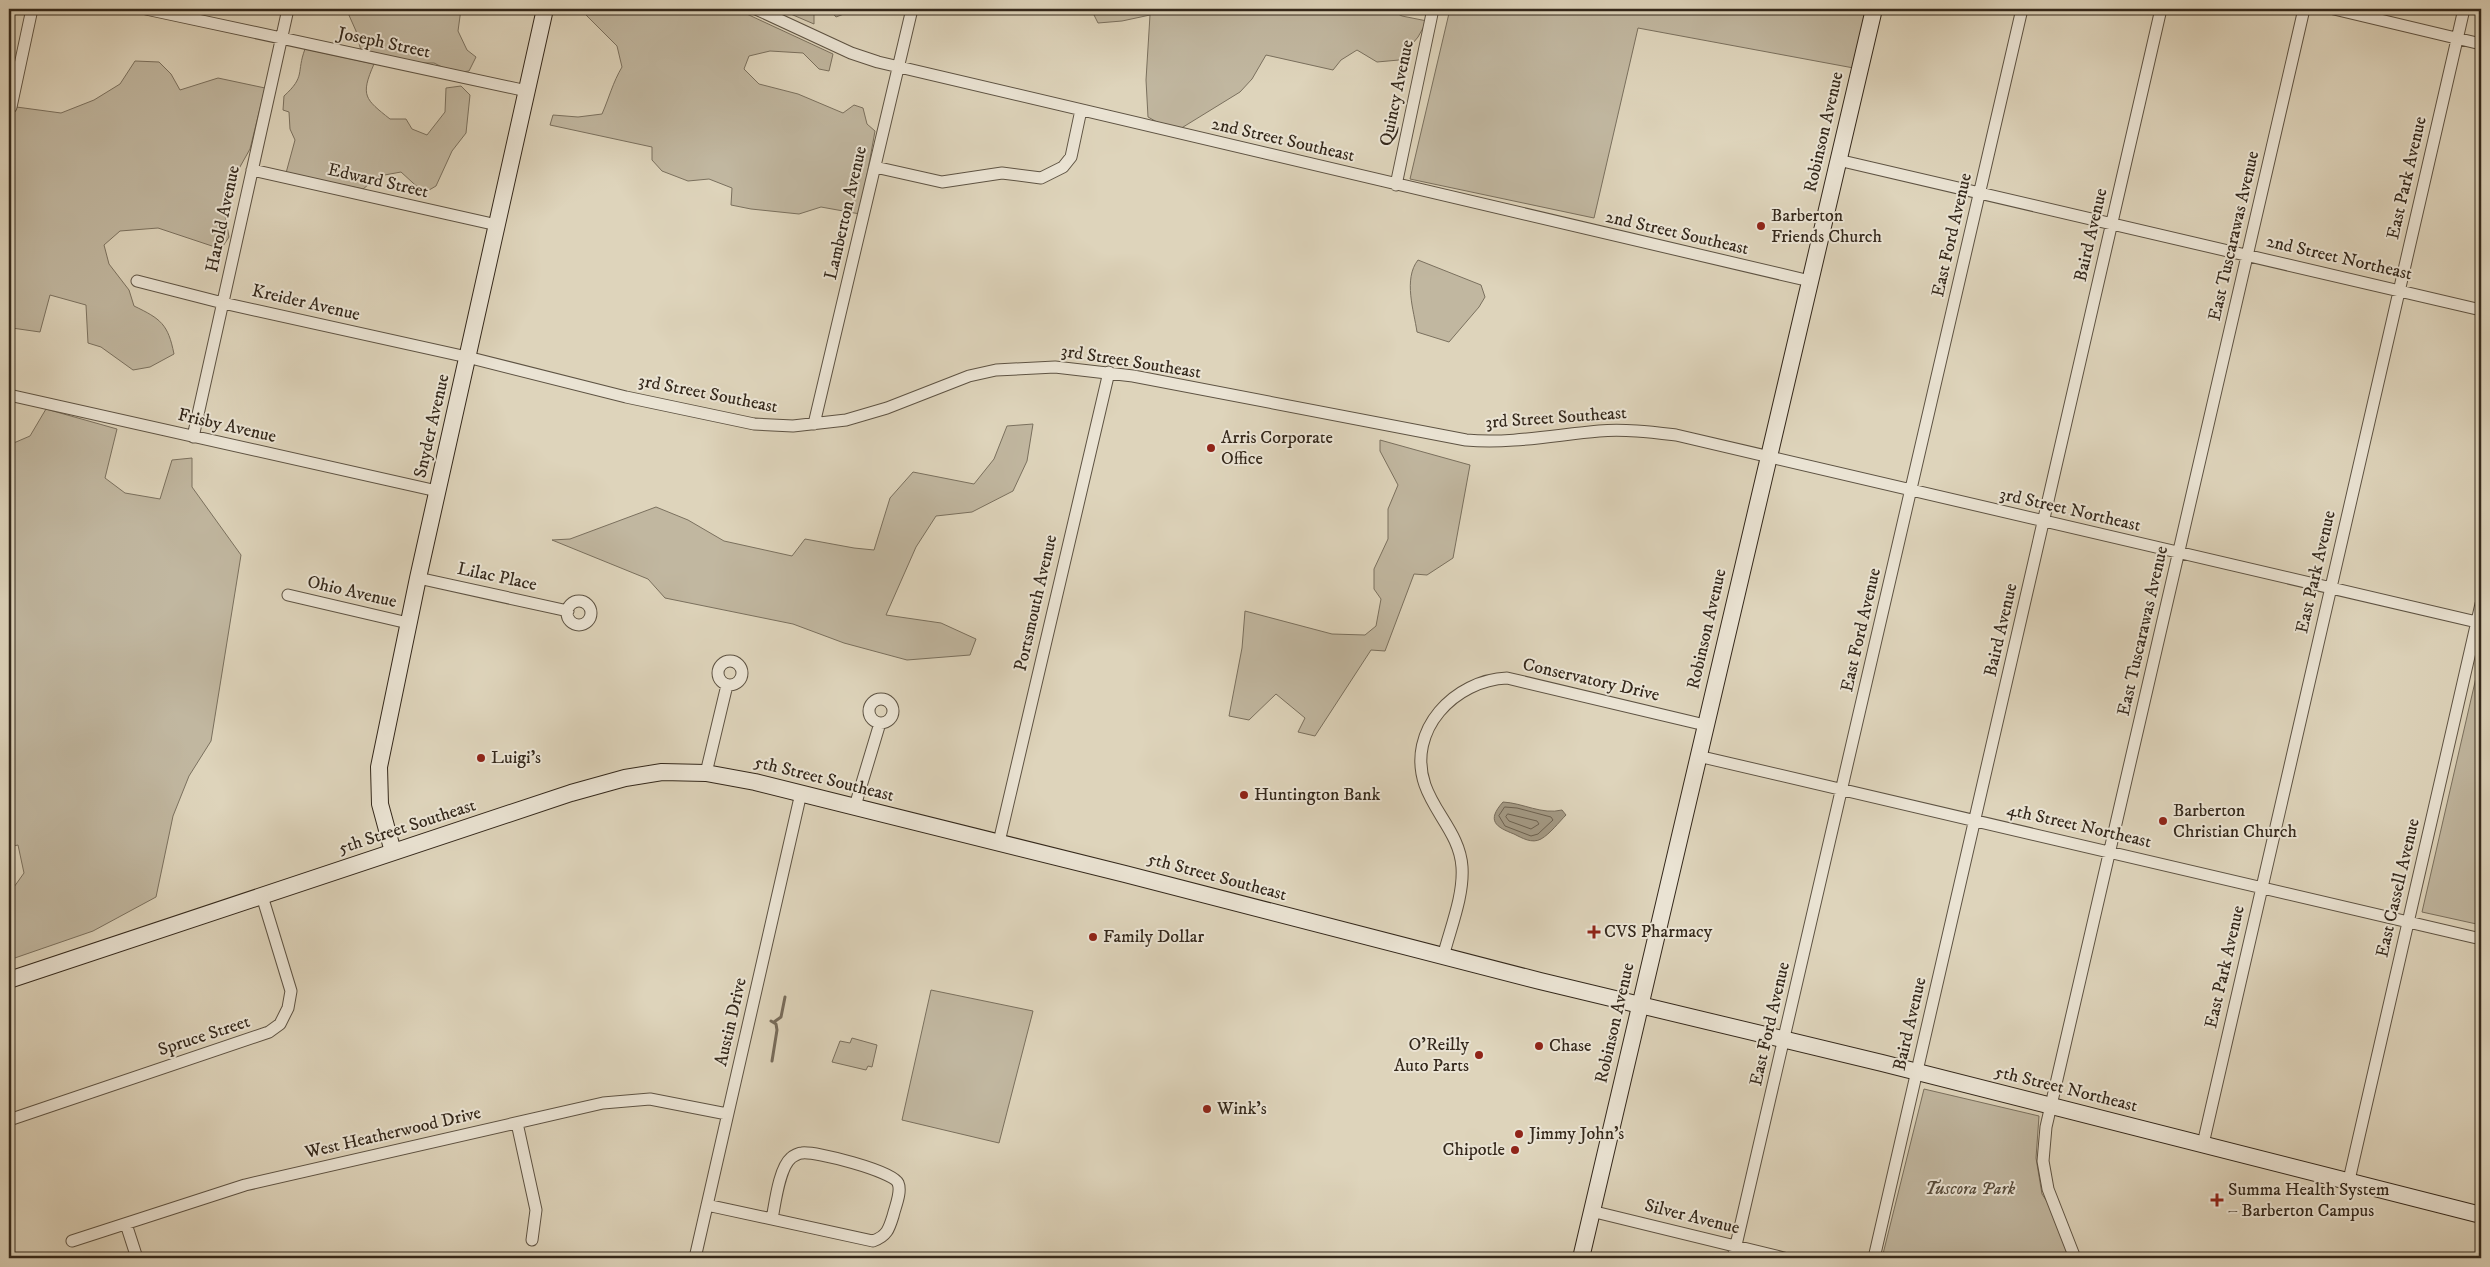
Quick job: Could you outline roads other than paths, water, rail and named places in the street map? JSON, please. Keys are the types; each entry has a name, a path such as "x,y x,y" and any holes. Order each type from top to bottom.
{"main road":[{"name":"Snyder Avenue","path":"393,852 380,804 379,767 408,623 545,9"},
{"name":"Robinson Avenue","path":"1581,1258 1874,9"},
{"name":"5th Street Southeast","path":"9,980 571,794 625,778 662,772 706,773 855,806 1443,957 1640,1005"},
{"name":"5th Street Northeast","path":"1640,1005 1917,1072 2481,1215"}],"street":[{"path":"12,107 32,9"},
{"name":"Joseph Street","path":"146,9 527,91"},
{"name":"Harold Avenue","path":"193,437 288,9"},
{"name":"2nd Street Southeast","path":"756,9 851,53 898,67 1810,281"},
{"name":"Lamberton Avenue","path":"814,424 912,9"},
{"name":"Quincy Avenue","path":"1396,185 1433,9"},
{"name":"East Ford Avenue","path":"1733,1258 2022,9"},
{"name":"Baird Avenue","path":"1874,1258 2161,9"},
{"name":"East Tuscarawas Avenue","path":"2075,1258 2050,1196 2045,1175 2044,1148 2052,1106 2304,9"},
{"path":"2334,9 2481,44"},
{"name":"East Park Avenue","path":"2202,1144 2464,9"},
{"path":"875,167 942,182 1002,173 1041,178 1063,167 1071,157 1082,110"},
{"name":"2nd Street Northeast","path":"1838,160 2481,310"},
{"name":"Edward Street","path":"252,170 497,225"},
{"name":"Kreider Avenue","path":"137,281 223,303 467,357"},
{"name":"3rd Street Southeast","path":"467,357 626,397 773,426 814,424 846,420 870,414 956,380 996,370 1055,367 1109,372 1466,440 1510,442 1601,431 1633,430 1676,436 1768,458"},
{"name":"Portsmouth Avenue","path":"998,842 1109,372"},
{"name":"Frisby Avenue","path":"9,395 437,491"},
{"name":"3rd Street Northeast","path":"1768,458 2479,623"},
{"name":"Lilac Place","path":"418,578 568,611"},
{"name":"Ohio Avenue","path":"288,594 408,623"},
{"name":"East Cassell Avenue","path":"2349,1180 2479,623 2481,604"},
{"name":"Conservatory Drive","path":"1443,957 1461,886 1463,868 1454,837 1425,784 1422,769 1422,752 1432,722 1456,694 1471,685 1490,679 1507,678 1705,726"},
{"path":"706,773 727,686"},
{"path":"855,806 880,723"},
{"name":"4th Street Northeast","path":"1698,756 2481,939"},
{"name":"Austin Drive","path":"695,1258 800,793"},
{"name":"Spruce Street","path":"9,1120 270,1032 280,1024 288,1008 291,991 262,896"},
{"name":"West Heatherwood Drive","path":"72,1241 245,1185 603,1103 637,1098 661,1100 727,1114"},
{"path":"517,1123 536,1210 536,1222 532,1240"},
{"path":"707,1205 873,1241 882,1238 889,1230 899,1190 898,1182 891,1175 866,1166 802,1153 791,1158 783,1170 772,1219"},
{"name":"Silver Avenue","path":"1591,1211 1784,1258"},
{"path":"126,1224 137,1258"}],"water":[{"path":"1503,802 1547,811 1562,810 1566,815 1544,837 1531,841 1502,829 1495,822 1495,814"}],"waterway":[{"path":"774,1022 781,1017 785,997"},
{"path":"771,1021 776,1024 777,1030 772,1061"}],"place":[{"name":"Barberton Friends Church","path":"1761,226"},
{"name":"Arris Corporate Office","path":"1211,448"},
{"name":"Luigi's","path":"481,758"},
{"name":"Huntington Bank","path":"1244,795"},
{"name":"Barberton Christian Church","path":"2163,821"},
{"name":"CVS Pharmacy","path":"1594,932"},
{"name":"Family Dollar","path":"1093,937"},
{"name":"Chase","path":"1539,1046"},
{"name":"O'Reilly Auto Parts","path":"1479,1055"},
{"name":"Wink's","path":"1207,1109"},
{"name":"Jimmy John's","path":"1519,1134"},
{"name":"Chipotle","path":"1515,1150"},
{"name":"Summa Health System – Barberton Campus","path":"2217,1200"}],"park label":[{"name":"Tuscora Park","path":"1970,1189"}]}
